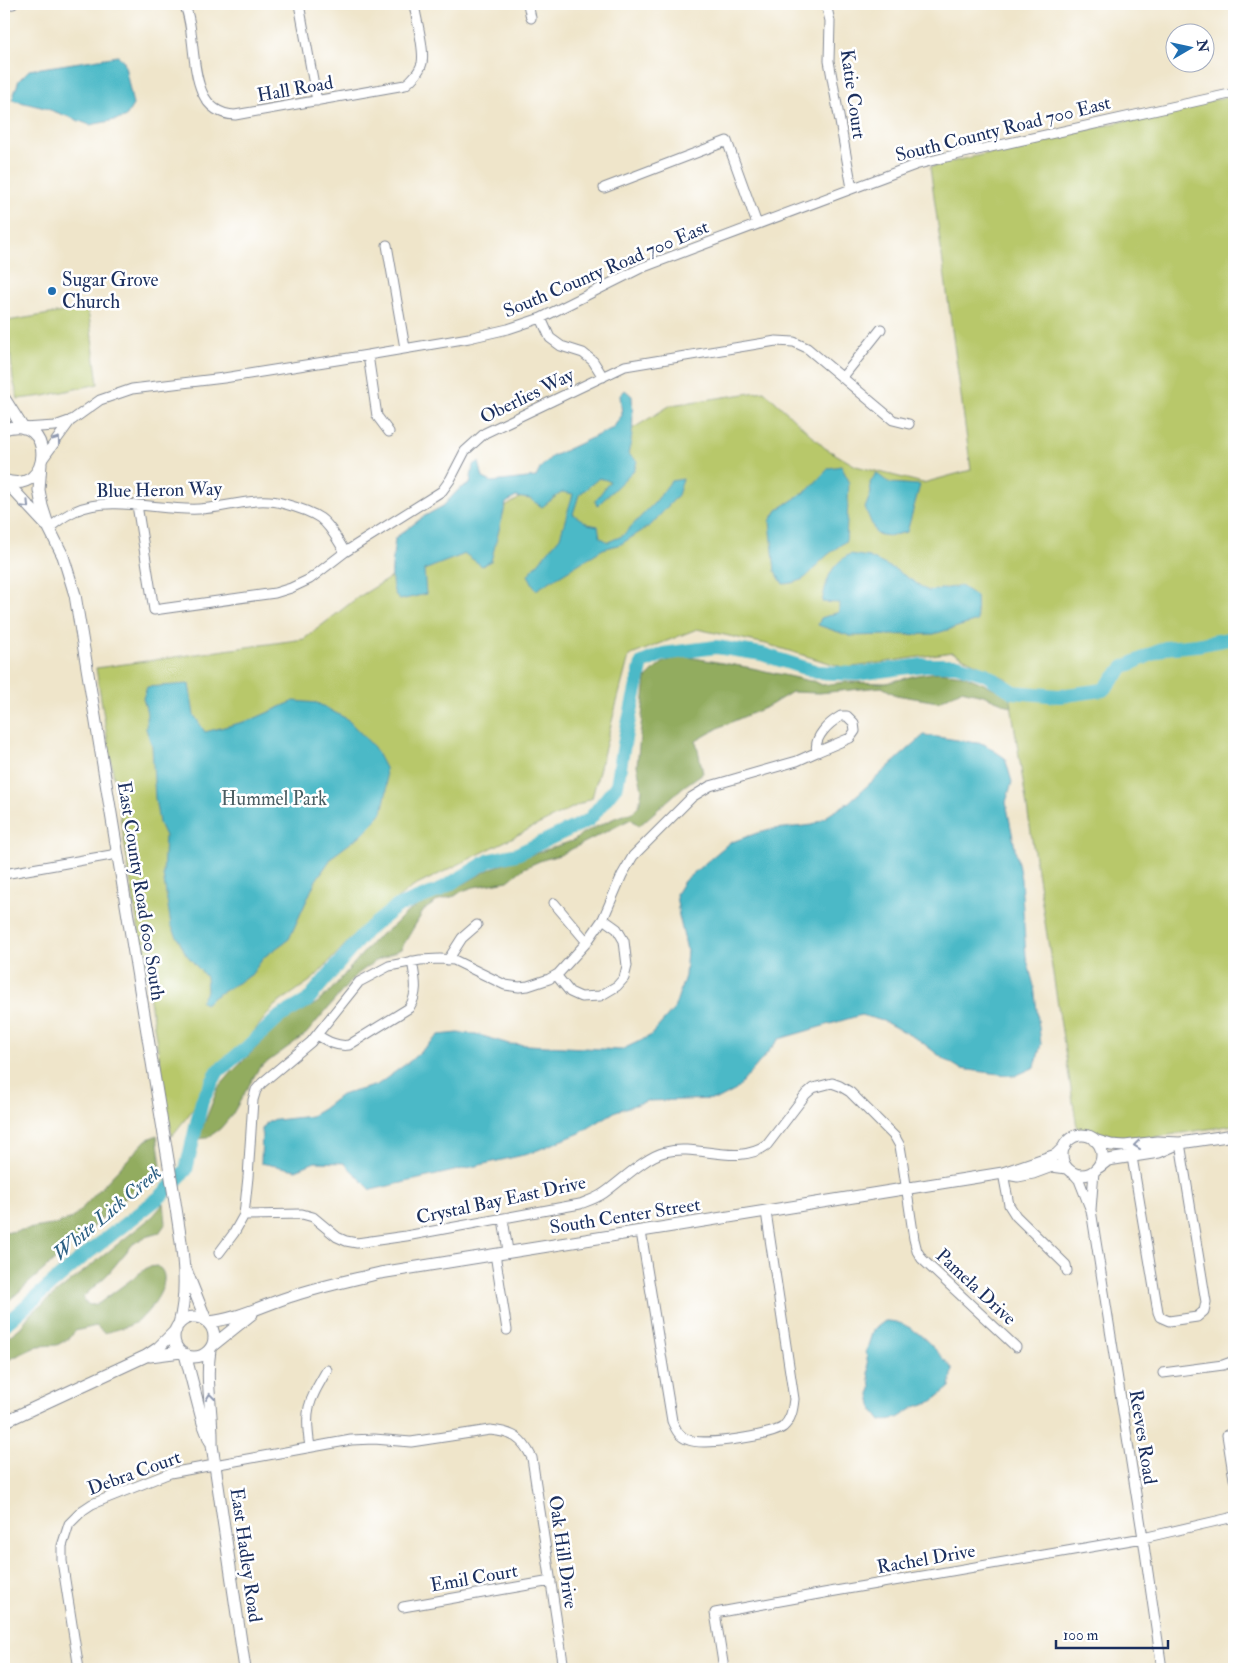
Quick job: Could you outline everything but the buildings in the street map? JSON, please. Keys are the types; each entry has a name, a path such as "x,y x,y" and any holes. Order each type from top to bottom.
{"main road":[{"path":"4,398 23,428"},
{"path":"4,429 14,426 23,428"},
{"name":"East County Road 600 South","path":"23,428 33,433 40,442 42,450 40,497 49,528 63,556 75,595 176,1202 184,1264 184,1304 178,1327"},
{"path":"4,480 16,482 25,480 33,476 42,462"},
{"name":"East County Road 600 South","path":"4,480 49,528"},
{"path":"1180,1144 1157,1142 1125,1146 1110,1145 1090,1137 1078,1136 1065,1146 1063,1158 1070,1170 1083,1175 1096,1169 1108,1160 1159,1152 1180,1144 1234,1134"},
{"path":"1094,1140 1102,1155 1096,1169"},
{"name":"South Center Street","path":"207,1321 228,1320 293,1295 380,1273 1003,1173 1056,1155 1065,1146"},
{"name":"South Center Street","path":"1003,1173 1018,1176 1033,1174 1052,1166 1070,1170"},
{"name":"East County Road 600 South","path":"184,1264 207,1321"},
{"name":"South Center Street","path":"211,1348 256,1310"},
{"path":"4,1422 146,1356 158,1348 190,1317 198,1317 207,1321 214,1333 211,1348 198,1356 183,1353 146,1356"},
{"path":"178,1327 175,1341 183,1353"},
{"name":"East Hadley Road","path":"211,1348 208,1377 212,1419 212,1445 245,1669"},
{"name":"East Hadley Road","path":"183,1353 203,1423 212,1445"}],"street":[{"path":"4,5 13,4"},
{"name":"Hall Road","path":"184,4 199,86 206,102 211,108 222,114 235,116 399,87 409,82 422,62 414,4"},
{"path":"299,4 317,101"},
{"path":"528,4 531,18"},
{"name":"Katie Court","path":"826,4 830,21 829,61 852,188"},
{"name":"South County Road 700 East","path":"23,428 55,426 72,420 100,400 132,389 224,378 486,334 541,318 641,268 915,165 1234,93"},
{"path":"604,188 727,141 757,224"},
{"path":"387,245 405,348"},
{"path":"541,318 550,338 561,346 583,353 593,361 603,376"},
{"path":"842,378 881,329"},
{"name":"Oberlies Way","path":"137,505 154,610 275,593 310,579 345,552 442,491 465,451 485,433 625,366 776,341 794,342 807,348 893,420 909,424"},
{"path":"368,355 378,416 389,432"},
{"name":"South County Road 700 East","path":"42,462 72,420"},
{"name":"Blue Heron Way","path":"49,528 76,510 122,503 201,509 250,502 273,501 320,518 345,552"},
{"path":"219,1253 234,1233 244,1215 253,1100 256,1090 311,1042 359,982 389,966 412,961 440,959 454,960 505,985 519,987 528,986 556,975 587,942 603,919 632,856 696,794 710,786 797,761 818,752 850,738 855,731 854,722 847,716 841,716 834,720 816,743 818,752"},
{"path":"4,874 117,854"},
{"path":"554,903 587,942"},
{"path":"556,975 570,992 585,998 600,996 610,992 624,978 627,966 624,941 617,929 603,919"},
{"path":"448,960 462,938 477,925"},
{"path":"317,1035 340,1045 349,1045 409,1008 413,1002 416,988 412,961"},
{"name":"Crystal Bay East Drive","path":"244,1215 302,1214 313,1217 337,1238 357,1243 406,1236 580,1204 602,1194 663,1152 679,1150 740,1155 760,1150 806,1094 813,1088 832,1083 850,1092 895,1137 900,1146 907,1189"},
{"path":"1132,1157 1158,1312 1164,1320 1172,1321 1197,1317 1204,1311 1206,1306 1180,1144"},
{"name":"Reeves Road","path":"1091,1210 1096,1169"},
{"name":"Reeves Road","path":"1070,1170 1079,1180 1091,1210 1162,1669"},
{"path":"1003,1173 1010,1208 1066,1266 1067,1271"},
{"name":"Pamela Drive","path":"907,1189 915,1245 922,1259 1016,1347"},
{"path":"642,1232 672,1421 676,1431 688,1440 697,1443 734,1439 776,1431 784,1426 793,1410 793,1388 766,1212"},
{"path":"503,1219 508,1251"},
{"path":"495,1254 508,1330"},
{"path":"1163,1373 1222,1365 1234,1361"},
{"path":"310,1447 307,1414 310,1400 327,1370"},
{"name":"Debra Court","path":"79,1669 62,1561 62,1546 69,1524 92,1504 170,1473 362,1439 411,1442 490,1430 502,1431 513,1435 522,1442"},
{"path":"1227,1435 1234,1479"},
{"name":"Oak Hill Drive","path":"522,1442 532,1458 564,1669"},
{"name":"Rachel Drive","path":"724,1669 715,1613 824,1592 1143,1538 1234,1517"},
{"name":"Emil Court","path":"403,1607 551,1581"}],"green space":[{"name":"Hummel Park","path":"1234,95 1234,1125 1150,1138 1078,1134 1007,679 952,652 846,668 766,644 697,629 629,656 592,798 411,888 358,931 313,979 274,1006 172,1136 96,668 304,639 357,598 671,405 764,391 825,448 856,466 923,483 971,470 930,167"},
{"path":"87,308 98,384 44,396 18,399 13,379 7,321"},
{"path":"688,657 752,668 814,681 822,685 845,682 886,683 917,675 939,672 963,675 1010,695 1012,707 983,695 961,690 938,702 896,695 882,687 819,693 792,692 769,706 722,726 696,741 703,773 683,787 639,826 631,819 560,855 524,868 508,881 462,891 455,896 439,900 424,910 401,949 374,962 355,976 306,1034 259,1068 232,1115 220,1129 207,1138 198,1139 218,1088 234,1070 282,1022 317,1003 331,990 375,939 393,926 406,913 429,898 465,883 492,868 575,840 581,834 617,817 633,812 639,805 642,790 637,765 646,678 664,662"},
{"path":"157,1135 161,1166 4,1305 4,1231 10,1232 57,1224 73,1218 146,1140"},
{"path":"164,1203 166,1223 159,1233 145,1237 133,1244 107,1275 83,1297 84,1302 90,1305 98,1304 148,1267 157,1266 162,1271 164,1278 163,1286 155,1303 143,1317 130,1325 104,1333 96,1326 75,1331 70,1338 57,1345 38,1346 4,1362 4,1340 21,1327 30,1314 153,1216"}],"water":[{"path":"118,56 124,61 133,105 125,118 90,125 45,108 12,100 19,80 29,70"},
{"path":"625,390 632,396 633,418 628,454 637,461 635,469 597,506 595,501 610,481 599,478 579,495 573,514 588,524 598,526 600,537 608,542 622,536 656,501 671,481 683,479 678,495 651,525 621,544 603,549 536,590 528,575 560,537 573,494 562,492 542,507 530,499 516,497 506,503 491,561 482,566 465,554 424,570 426,594 400,600 393,588 392,580 395,538 423,517 443,506 459,489 470,484 473,465 479,462 483,478 492,482 536,477 541,467 551,457 613,428 622,415 620,395"},
{"path":"841,466 849,481 846,541 824,558 805,578 797,582 783,584 775,571 770,521 777,510 808,490 829,468"},
{"path":"876,473 889,483 920,485 907,532 889,536 876,534 865,508 871,493 870,483"},
{"path":"850,554 869,557 896,570 928,591 961,586 976,596 977,621 934,634 850,636 818,625 821,618 839,612 839,603 822,602 830,574 837,563"},
{"path":"189,684 194,715 205,732 251,720 294,701 317,703 347,719 374,747 385,768 387,790 382,812 365,832 333,856 316,880 289,939 264,957 251,975 205,1004 200,1001 207,991 206,977 186,954 171,925 163,875 165,836 159,823 155,798 152,746 146,729 147,713 143,698 147,687"},
{"path":"924,735 984,744 1005,758 1012,782 1006,802 1021,879 1026,956 1034,986 1041,1044 1035,1067 1015,1076 961,1069 919,1040 883,1021 861,1015 779,1039 736,1090 719,1099 647,1101 616,1111 580,1133 528,1154 371,1190 344,1163 315,1162 296,1170 261,1163 262,1129 268,1121 311,1116 341,1095 377,1085 410,1061 439,1035 476,1034 509,1044 621,1050 650,1036 674,1009 685,976 687,950 676,894 684,881 729,843 766,830 813,825 849,802"},
{"path":"885,1321 905,1325 915,1331 953,1369 950,1387 933,1401 915,1407 898,1418 881,1421 873,1411 866,1352 873,1330"}],"waterway":[{"name":"White Lick Creek","path":"4,1325 84,1256 161,1196 186,1170 202,1101 218,1071 279,1017 307,1001 366,931 396,907 438,891 490,860 517,854 589,820 617,785 626,733 642,663 663,654 716,647 762,654 817,672 857,674 924,665 957,665 985,674 1013,692 1059,696 1103,690 1124,667 1165,648 1197,645 1234,638"}],"place":[{"name":"Sugar Grove Church","path":"52,291"}]}
